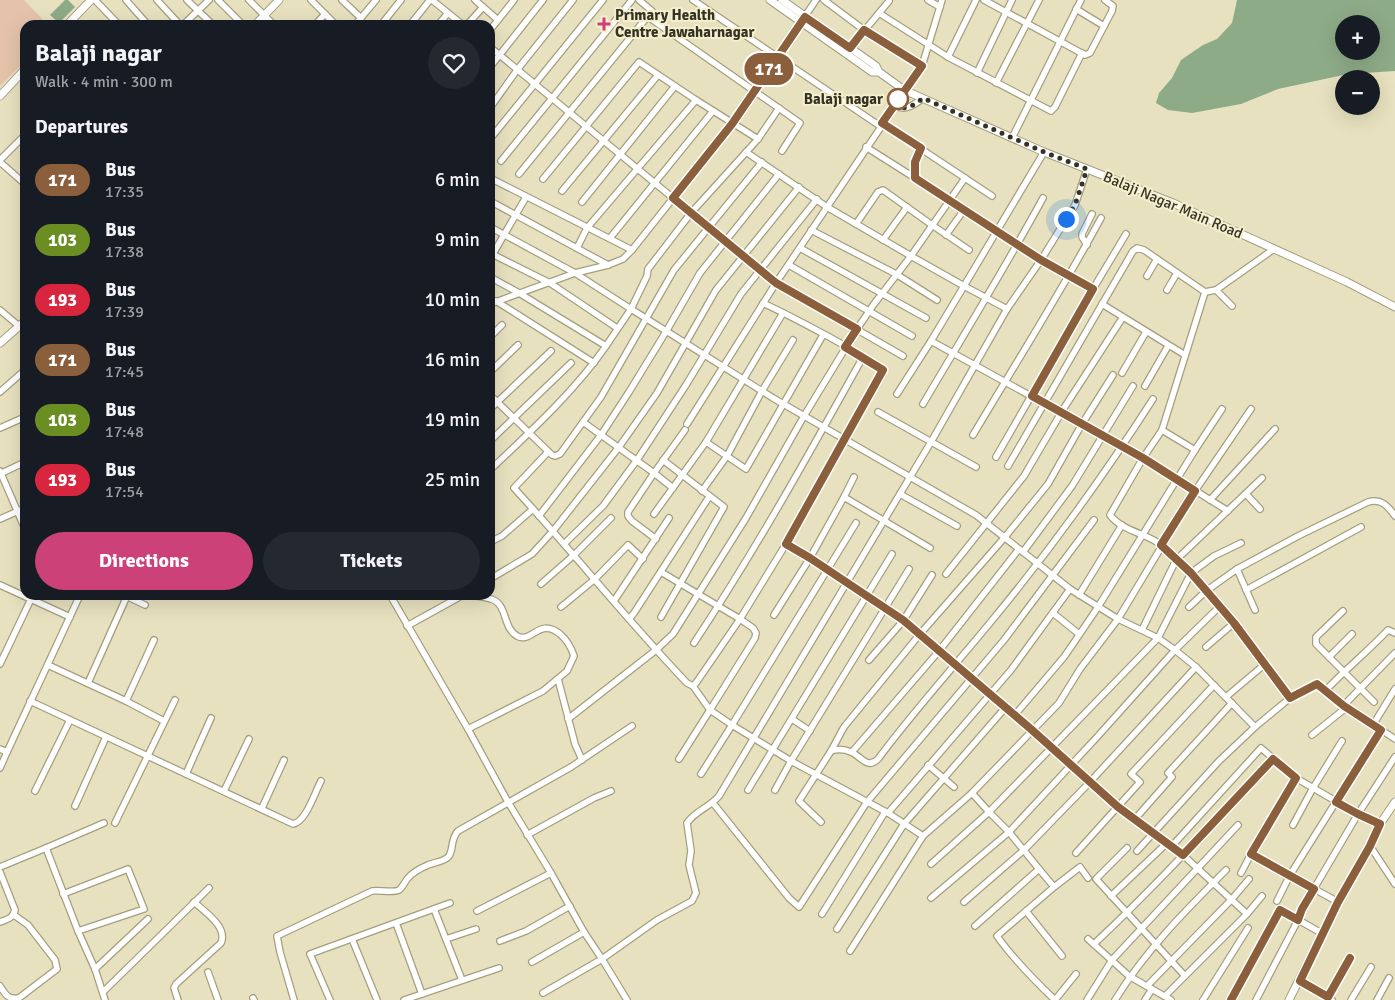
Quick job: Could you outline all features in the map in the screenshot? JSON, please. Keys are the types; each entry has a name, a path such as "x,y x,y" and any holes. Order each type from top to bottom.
{"street":[{"path":"72,20 91,0"},
{"path":"95,0 114,20"},
{"path":"126,0 144,20"},
{"path":"157,0 176,20"},
{"path":"187,0 207,20"},
{"path":"187,20 209,0"},
{"path":"218,0 238,20"},
{"path":"249,0 268,20"},
{"path":"260,20 280,0"},
{"path":"311,0 331,20"},
{"path":"342,0 361,18 375,0"},
{"path":"385,20 401,0"},
{"path":"414,20 431,0 457,20"},
{"path":"474,0 498,20"},
{"path":"495,24 513,0"},
{"path":"495,61 544,0"},
{"path":"495,101 517,70 573,0"},
{"path":"495,133 603,0"},
{"path":"501,160 632,0"},
{"path":"519,174 652,11 638,0"},
{"path":"693,0 992,196"},
{"name":"Balaji Nagar Main Road","path":"770,0 803,20 872,72 879,72 904,90 1044,152 1173,203 1347,282 1395,307"},
{"path":"782,0 803,20 850,48 876,66 879,72"},
{"path":"495,301 575,273 608,265 623,259 732,124 816,0"},
{"path":"824,0 864,30 922,66"},
{"path":"928,0 940,7"},
{"path":"656,539 632,521 628,516 628,512 686,427 722,366 776,283 881,124 922,66 942,0"},
{"path":"948,57 976,0"},
{"path":"984,0 1059,42 1088,55 1113,6 1105,0"},
{"path":"976,73 1012,0"},
{"path":"996,83 1039,0"},
{"path":"1012,138 1081,0"},
{"path":"850,48 890,1"},
{"path":"471,20 483,7"},
{"path":"1076,9 1104,26"},
{"path":"442,20 448,13"},
{"path":"879,13 976,73 1049,110 1053,110 1082,53"},
{"path":"320,20 325,14"},
{"path":"647,16 800,123 782,151"},
{"path":"495,51 776,283 903,356"},
{"path":"543,179 639,62 732,124 758,139"},
{"path":"0,96 20,74"},
{"path":"562,191 658,75"},
{"path":"582,202 675,86"},
{"path":"894,105 900,108 908,108 923,98"},
{"path":"577,248 587,228 696,100"},
{"path":"495,465 529,433 594,363 631,308 648,270 692,213 758,139 779,108"},
{"path":"610,238 713,111"},
{"path":"20,140 0,161 20,179"},
{"path":"866,147 1041,260 1093,289"},
{"path":"915,178 915,162 921,148"},
{"path":"746,152 856,224 1007,309"},
{"path":"897,394 931,341 1044,152"},
{"path":"497,402 548,452 555,456 560,454 601,397 674,270 762,162"},
{"path":"544,993 602,959 656,920 688,904 694,898 696,893 689,865 691,852 687,823 691,818 713,804 931,442 1007,309 1041,260 1075,205 1087,169"},
{"path":"539,516 601,435 667,330 700,273 779,174"},
{"path":"568,719 656,650 673,634 746,518 845,347 882,292 911,256 965,178"},
{"path":"495,181 632,250"},
{"path":"495,576 532,554 553,531 619,447 657,393 716,290 799,187"},
{"path":"856,224 880,190 969,250"},
{"path":"495,249 526,197"},
{"path":"923,404 985,296 1018,244 1043,198"},
{"path":"564,544 603,506 637,460 686,385 741,294 817,200"},
{"path":"495,205 608,265"},
{"path":"883,240 907,207"},
{"path":"946,235 964,210"},
{"path":"1087,245 1082,234 1092,214"},
{"path":"973,435 1070,276 1101,218"},
{"path":"495,230 575,273 762,392 976,515 1070,589 1118,619 1158,638 1175,650 1196,667 1255,727"},
{"path":"811,230 896,274 937,300"},
{"path":"996,457 1126,234"},
{"path":"800,248 926,318"},
{"path":"1008,466 1133,251 1138,248 1141,249 1205,292 1216,290 1274,249"},
{"path":"495,257 550,283 617,328"},
{"path":"1147,276 1157,259"},
{"path":"788,265 912,336"},
{"path":"1167,290 1177,273"},
{"path":"495,280 606,346"},
{"path":"1216,290 1232,306"},
{"path":"1205,292 1162,430 1143,458 1110,516 1122,525 1161,545 1191,573 1234,623 1290,698"},
{"path":"495,303 594,363"},
{"path":"693,686 740,619 786,544 883,373 881,368 863,357 763,303"},
{"path":"1102,304 1185,355"},
{"path":"0,310 19,326 0,343"},
{"path":"654,514 706,442 783,313"},
{"path":"946,574 1024,476 1123,317"},
{"path":"495,332 502,325"},
{"path":"1122,373 1146,332"},
{"path":"706,442 746,469 822,335"},
{"path":"702,491 727,456 793,340"},
{"path":"931,341 1123,446 1228,511"},
{"path":"495,367 518,345"},
{"path":"1145,386 1168,346"},
{"path":"495,404 551,351"},
{"path":"694,643 824,428 863,357"},
{"path":"495,436 571,363"},
{"path":"0,392 20,374"},
{"path":"821,822 799,801 844,727 920,634 1005,537 1048,484 1082,424 1113,375"},
{"path":"852,752 939,651 1072,486 1133,386"},
{"path":"831,750 840,749 852,752 864,762 873,763 1038,563 1123,446 1152,399"},
{"path":"1014,716 1064,658 1222,409"},
{"path":"850,950 924,836 972,793 1059,703 1080,669 1118,619 1195,491 1251,409"},
{"path":"878,412 976,468"},
{"path":"0,428 20,419"},
{"path":"583,422 673,488"},
{"path":"1210,500 1275,429"},
{"path":"1162,430 1195,450"},
{"path":"548,452 514,488 656,650 687,683 693,686 710,710 791,761 867,802 924,836"},
{"path":"661,617 724,507 663,460"},
{"path":"20,464 0,473 20,518"},
{"path":"774,615 810,558 854,477"},
{"path":"1142,630 1176,560 1262,478"},
{"path":"900,494 957,526"},
{"path":"1246,494 1260,509"},
{"path":"629,619 709,496"},
{"path":"844,497 930,548"},
{"path":"1188,607 1206,591 1237,569 1298,536 1368,502 1375,500 1382,502 1389,507 1395,516"},
{"path":"495,540 502,536 533,509"},
{"path":"0,519 20,510"},
{"path":"541,584 574,555 611,518"},
{"path":"614,601 669,518"},
{"path":"713,804 789,898 799,907 867,802 1004,640 1094,520"},
{"path":"701,774 856,523"},
{"path":"1079,595 1122,525"},
{"path":"1246,590 1361,527"},
{"path":"931,864 989,812 1158,638 1191,573 1214,556 1241,543"},
{"path":"786,544 903,620 1052,747 1118,807 1183,855 1247,914"},
{"path":"561,607 594,579 628,545 643,558"},
{"path":"748,790 892,554"},
{"path":"775,790 909,569"},
{"path":"1237,569 1255,610"},
{"path":"661,572 740,619 754,628 756,633 755,638 679,759"},
{"path":"869,660 903,620 932,575"},
{"path":"0,585 20,594"},
{"path":"822,914 886,813 1011,670 1070,589"},
{"path":"0,664 29,600"},
{"path":"34,600 70,617"},
{"path":"0,768 78,600"},
{"path":"88,683 124,600"},
{"path":"135,600 146,605"},
{"path":"393,600 584,932 628,1000"},
{"path":"407,626 454,600"},
{"path":"468,728 543,691 567,671 574,656 565,638 549,627 524,637 516,635 507,624 503,609 493,600"},
{"path":"931,898 1009,832 1175,650 1219,607"},
{"path":"1343,611 1316,638 1316,644 1374,702"},
{"path":"1053,613 1079,634"},
{"path":"1206,647 1234,623"},
{"path":"1326,690 1388,630 1395,633"},
{"path":"1329,657 1352,634"},
{"path":"126,701 154,640"},
{"path":"1312,735 1345,706 1395,653"},
{"path":"1226,698 1265,664"},
{"path":"48,665 164,721"},
{"path":"964,902 1024,850 1090,782 1196,667"},
{"path":"558,679 575,744 582,760"},
{"path":"1137,852 1219,761 1255,727 1290,698 1317,684 1345,706 1395,738"},
{"path":"1076,853 1140,782 1131,774 1214,685"},
{"path":"1373,725 1395,690"},
{"path":"115,823 175,700"},
{"path":"30,701 293,824 303,818 321,781"},
{"path":"1135,819 1172,778 1168,774 1232,704"},
{"path":"837,929 904,824 1005,708"},
{"path":"186,774 212,718"},
{"path":"792,719 810,731"},
{"path":"35,791 70,720"},
{"path":"294,1000 277,936 372,891 395,891 400,889 410,875 429,864 448,858 453,836 458,831 582,760 632,726"},
{"path":"1277,901 1290,875 1381,730"},
{"path":"75,806 106,737"},
{"path":"224,791 249,739"},
{"path":"1293,825 1342,740"},
{"path":"1111,896 1169,844 1261,748 1296,778 1336,802 1380,824"},
{"path":"0,749 7,752"},
{"path":"1256,1000 1302,909 1358,814 1395,757"},
{"path":"1094,944 1128,913 1273,759"},
{"path":"262,808 284,760"},
{"path":"928,765 954,787"},
{"path":"1241,873 1296,778"},
{"path":"527,835 594,798 611,791"},
{"path":"972,793 1009,832 1054,887"},
{"path":"1289,1000 1338,902 1370,846 1380,824 1395,802"},
{"path":"0,866 104,823"},
{"path":"1086,1000 1112,960 1238,825"},
{"path":"1370,846 1395,884"},
{"path":"46,848 78,931 95,968 105,1000"},
{"path":"1127,848 1096,879 1185,976"},
{"path":"1251,854 1338,902"},
{"path":"1076,974 1055,1000 1033,980 997,936 1080,867 1088,878"},
{"path":"64,894 128,869 144,909 78,931"},
{"path":"975,926 1039,869"},
{"path":"1114,1000 1155,944 1226,870"},
{"path":"0,872 15,910 11,918 0,922"},
{"path":"477,911 551,872"},
{"path":"1145,1000 1150,987 1249,879"},
{"path":"103,992 208,888"},
{"path":"1165,996 1247,914 1262,896"},
{"path":"178,1000 174,988 176,984 221,943 224,938 221,928 194,902"},
{"path":"330,1000 310,954 450,903"},
{"path":"500,941 526,931 570,906"},
{"path":"434,909 462,980"},
{"path":"1231,1000 1280,910 1323,934"},
{"path":"1026,911 1062,956"},
{"path":"0,986 9,998 13,1000 19,998 57,969 55,960 28,925 14,915"},
{"path":"95,968 148,919"},
{"path":"396,923 422,994"},
{"path":"1204,1000 1248,928"},
{"path":"446,939 476,929"},
{"path":"532,962 584,932"},
{"path":"352,939 377,1000"},
{"path":"1088,939 1130,976 1171,1000"},
{"path":"1300,981 1328,999 1350,958"},
{"path":"1351,1000 1371,967"},
{"path":"404,1000 498,968"},
{"path":"208,972 218,1000"},
{"path":"1377,1000 1390,978"}],"shaded area":[{"path":"0,0 24,0 43,20 20,20 20,66 0,86"},
{"path":"65,0 68,0 75,7 62,20 56,20 50,15"},
{"path":"1237,0 1395,0 1395,71 1335,70 1335,77 1278,89 1241,104 1192,113 1168,110 1156,103 1159,93 1172,78 1181,60 1203,45 1217,39 1232,23"}],"bus line":[{"name":"171","path":"1231,1000 1280,910 1298,920 1314,889 1251,854 1296,778 1273,759 1183,855 1118,807 1052,747 903,620 786,544 883,370 845,347 857,329 776,283 673,198 732,124 805,17 850,48 864,30 922,66 882,123 921,148 915,162 915,178 1041,260 1093,289 1032,396 1143,458 1195,491 1161,545 1191,573 1234,623 1290,698 1317,684 1344,706 1381,730 1336,802 1380,824 1370,846 1338,902 1300,981 1328,997 1350,958"}],"place":[{"name":"Primary Health Centre Jawaharnagar","path":"604,24"},
{"name":"Balaji nagar","path":"898,99"}],"route":[{"path":"898,99 894,105 900,108 908,108 923,98 1087,169 1075,205 1066,219"}]}
